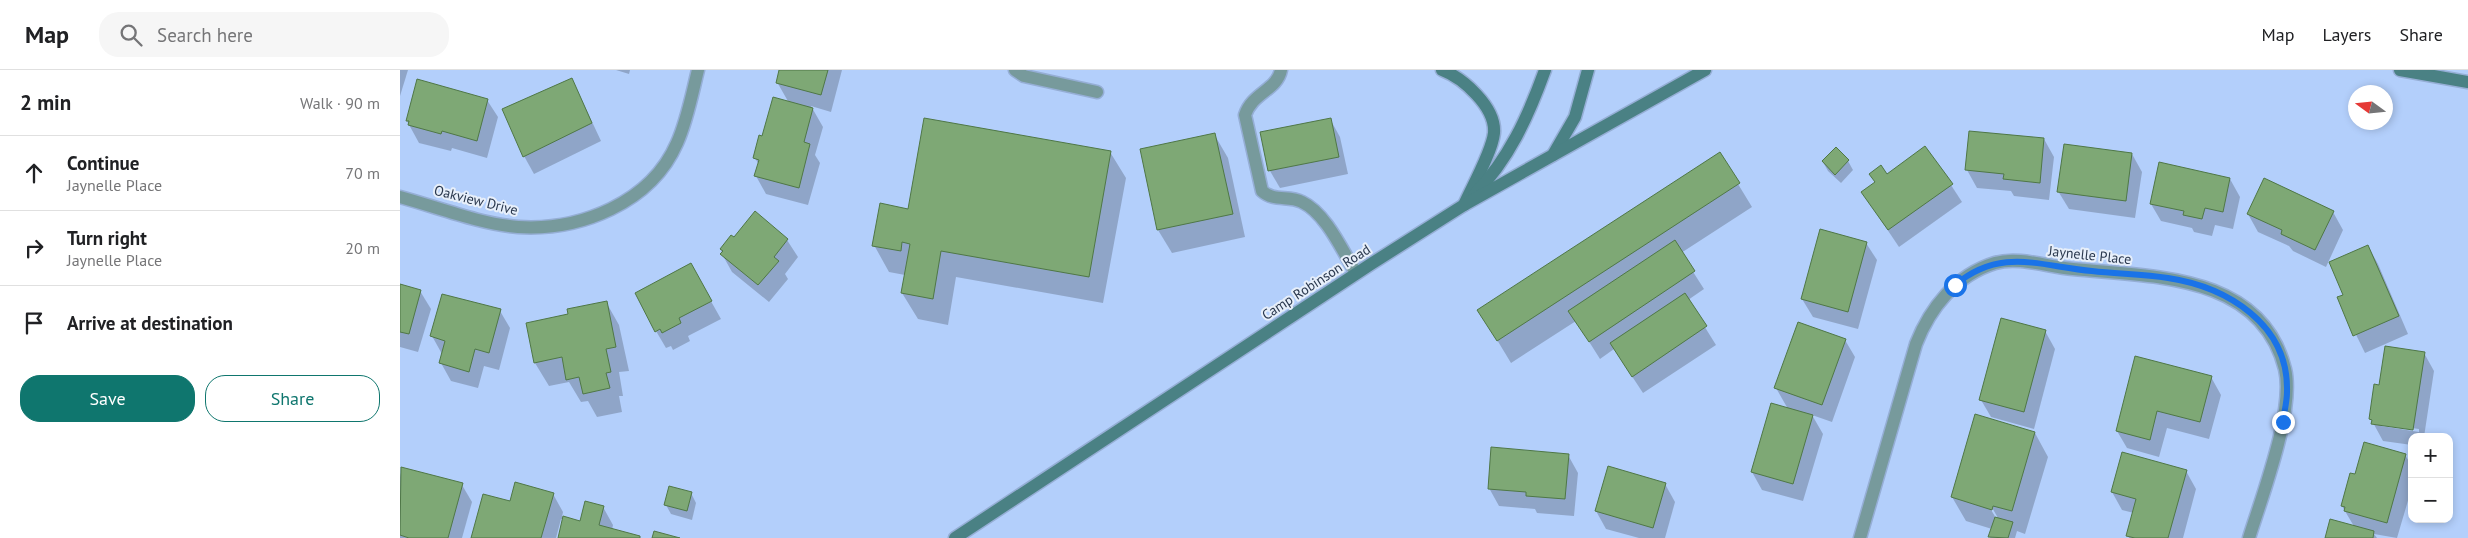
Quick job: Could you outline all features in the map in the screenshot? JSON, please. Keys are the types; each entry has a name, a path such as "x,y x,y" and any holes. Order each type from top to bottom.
{"street":[{"name":"Oakview Drive","path":"400,196 496,224 517,227 536,227 593,217 616,207 643,189 664,166 678,143 698,70"},
{"path":"1015,70 1024,76 1098,92"},
{"path":"1281,70 1275,82 1248,105 1245,115 1262,191 1269,198 1301,201 1314,210 1332,232 1356,274"},
{"path":"1442,70 1456,76 1487,108 1494,132 1464,205"},
{"path":"1464,205 1487,182 1522,129 1544,70"},
{"path":"1553,155 1575,117 1588,70"},
{"name":"Camp Robinson Road","path":"955,538 1464,205 1705,70"},
{"path":"2400,70 2468,82"},
{"name":"Jaynelle Place","path":"1860,538 1916,344 1927,321 1944,296 1962,280 1994,263 2015,261 2066,269 2167,278 2191,283 2238,302 2269,330 2285,370 2287,392 2283,422 2249,538"}],"building":[{"path":"779,70 828,70 821,95 776,83"},
{"path":"572,78 592,123 523,157 502,109"},
{"path":"417,79 488,99 477,141 442,131 441,134 408,125 409,121 406,121"},
{"path":"773,97 813,108 804,142 810,144 799,188 754,176 759,160 753,158 759,135 762,136"},
{"path":"924,118 1111,151 1089,277 941,251 933,299 901,293 910,244 902,242 901,251 872,246 880,203 908,209"},
{"path":"1331,118 1339,157 1268,171 1260,132"},
{"path":"1969,131 2044,138 2040,183 2003,179 2004,174 1965,170"},
{"path":"1215,133 1233,214 1157,230 1140,149"},
{"path":"2064,144 2132,153 2126,201 2057,192"},
{"path":"1925,146 1953,184 1888,230 1861,192 1875,182 1869,174 1881,165 1887,174"},
{"path":"1836,147 1849,160 1835,175 1822,161"},
{"path":"1720,152 1740,183 1497,341 1477,310"},
{"path":"2159,162 2230,178 2223,212 2205,208 2202,219 2183,215 2184,211 2150,204"},
{"path":"2264,178 2334,211 2315,250 2281,234 2282,230 2247,214"},
{"path":"755,211 788,239 774,257 779,261 758,285 720,254 723,251 720,249 731,235 734,237"},
{"path":"1820,229 1867,242 1848,312 1801,299"},
{"path":"1675,240 1695,271 1589,342 1568,311"},
{"path":"2368,245 2399,316 2353,336 2337,297 2343,295 2329,262"},
{"path":"691,263 712,301 679,318 681,323 662,333 660,329 655,332 635,293"},
{"path":"400,284 421,290 409,334 400,332"},
{"path":"1685,293 1707,326 1632,377 1610,343"},
{"path":"442,294 501,309 489,353 475,349 469,372 439,363 445,341 430,336"},
{"path":"607,301 616,347 606,349 611,372 606,373 610,388 583,394 579,377 566,380 562,357 534,363 526,323 568,314 567,309"},
{"path":"2001,318 2046,330 2024,412 1979,400"},
{"path":"1798,322 1846,339 1822,405 1774,388"},
{"path":"2385,346 2425,352 2413,430 2371,424 2372,420 2369,419 2374,384 2379,385"},
{"path":"2135,356 2212,376 2200,422 2157,411 2150,440 2116,431"},
{"path":"1771,403 1813,415 1793,484 1751,472"},
{"path":"1975,414 2035,432 2012,511 1993,506 1992,510 1951,497"},
{"path":"2364,442 2406,454 2387,523 2344,511 2345,507 2341,506 2350,473 2355,474"},
{"path":"1491,447 1569,454 1565,499 1526,496 1526,492 1488,489"},
{"path":"2122,452 2187,470 2168,538 2135,538 2126,536 2136,499 2111,492"},
{"path":"1608,466 1666,483 1653,528 1595,511"},
{"path":"401,467 463,483 448,538 409,538 400,535"},
{"path":"515,482 554,493 541,538 471,538 483,494 510,501"},
{"path":"669,486 692,492 687,511 664,505"},
{"path":"585,501 604,506 599,525 640,536 640,538 558,538 563,516 580,521"},
{"path":"1995,517 2013,522 2008,538 1988,537"},
{"path":"2330,519 2374,531 2373,538 2325,538"},
{"path":"654,531 680,538 652,538"}],"route":[{"path":"1955,285 1969,275 1994,263 2015,261 2066,269 2167,278 2211,289 2238,302 2269,330 2285,370 2287,392 2283,422"}]}
